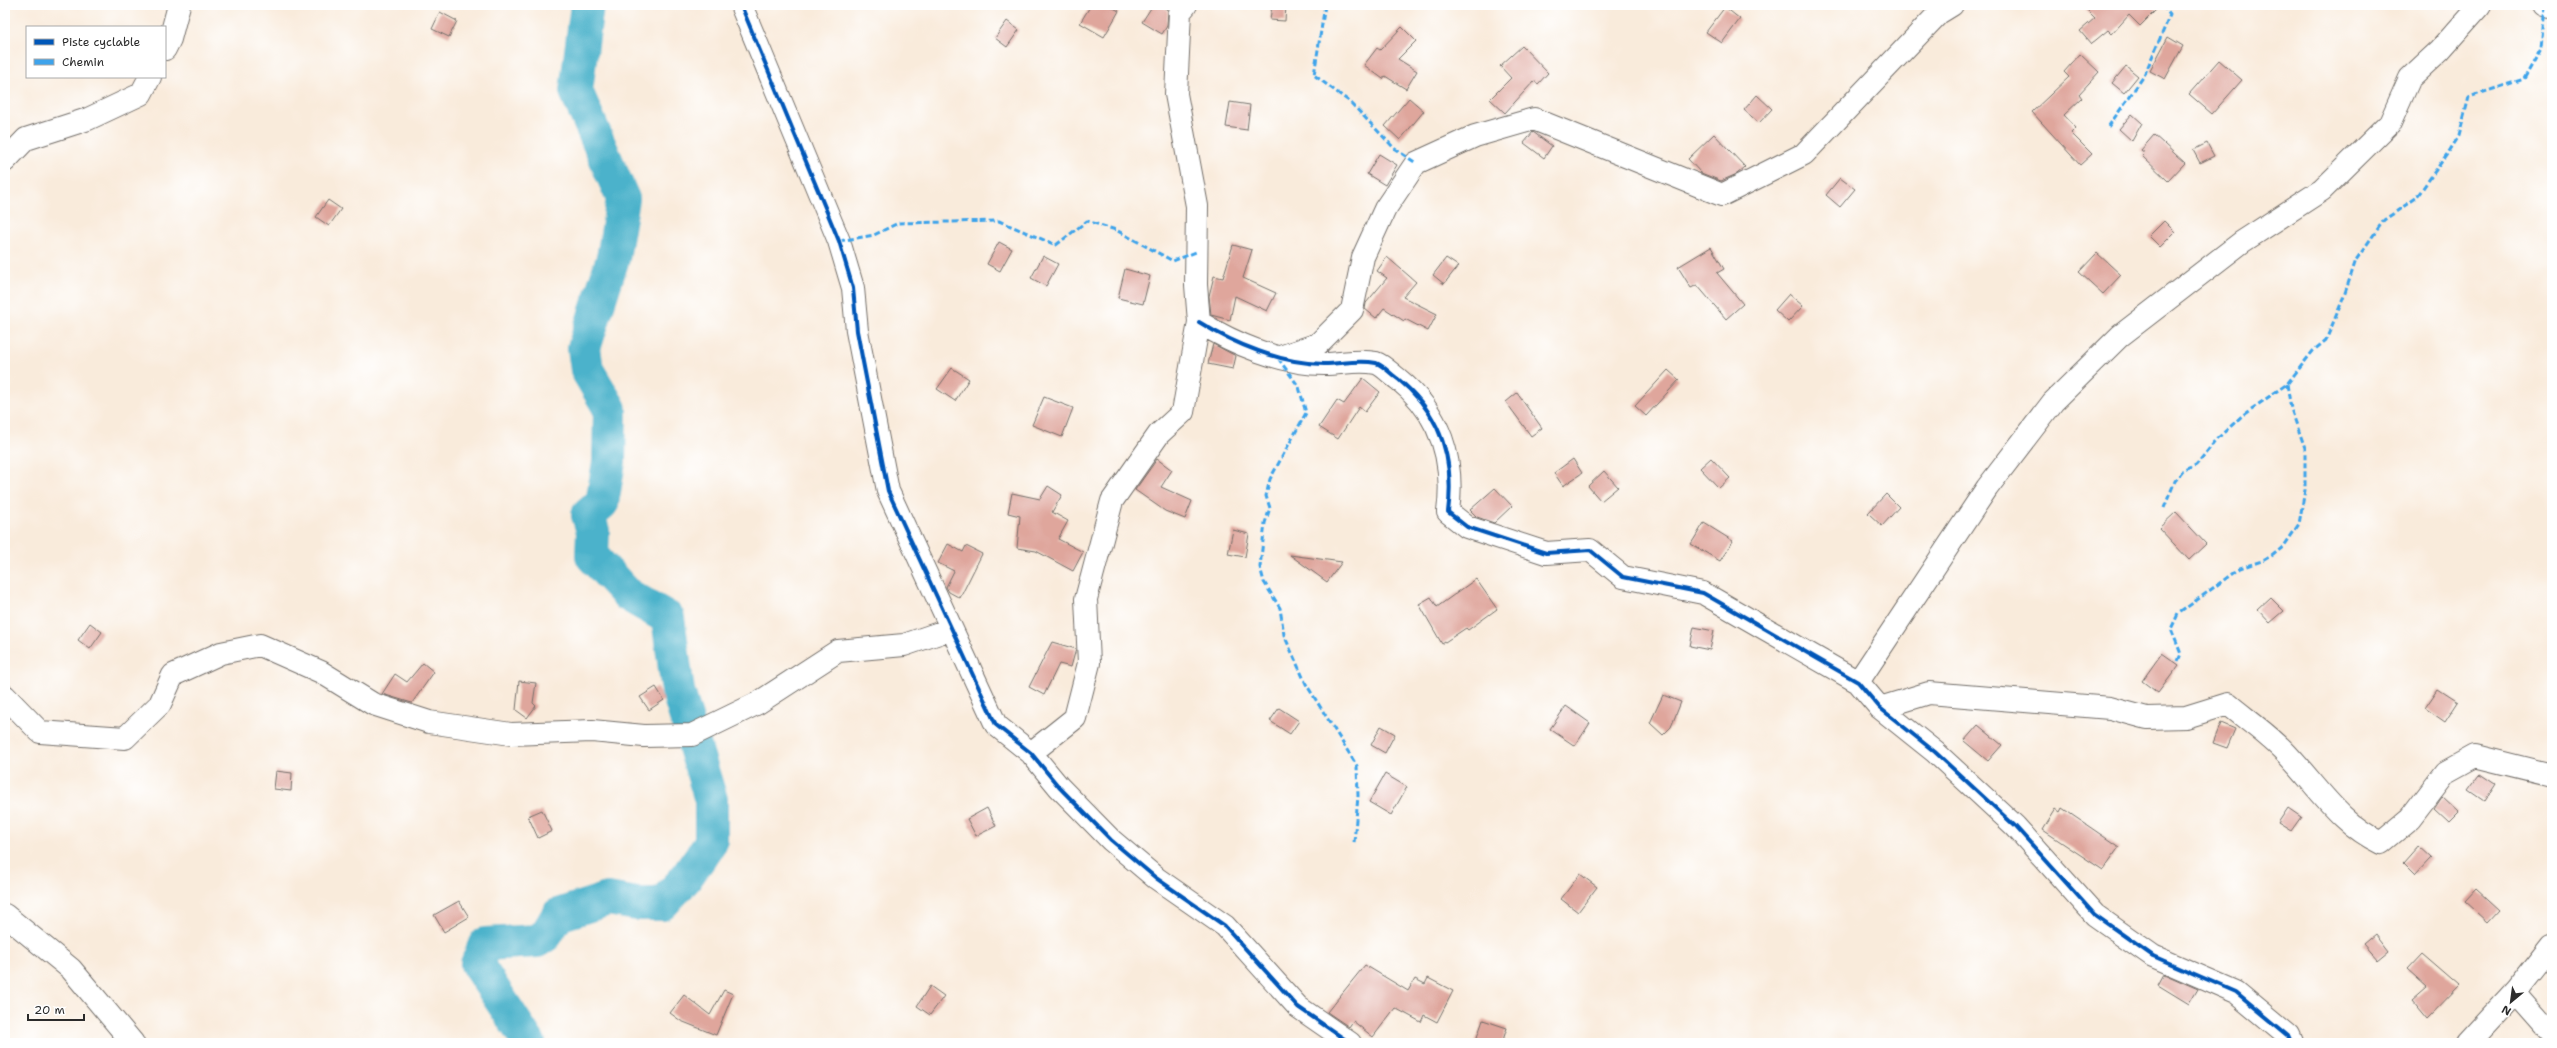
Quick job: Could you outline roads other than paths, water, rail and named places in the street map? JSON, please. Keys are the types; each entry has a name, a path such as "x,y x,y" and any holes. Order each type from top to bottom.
{"street":[{"path":"166,47 170,39 178,5"},
{"path":"741,5 839,241 853,288 857,331 888,491 996,726 1031,753 1059,787 1111,840 1156,878 1225,926 1298,1007 1350,1043"},
{"path":"1031,753 1075,718 1089,663 1086,599 1112,501 1159,434 1183,412 1199,322 1196,285 1197,206 1176,94 1180,12 1186,5"},
{"path":"1278,358 1318,344 1352,310 1363,257 1385,209 1416,163 1474,136 1534,119 1722,195 1804,154 1939,13 1952,5"},
{"path":"1858,682 1986,488 2053,402 2120,336 2242,242 2322,190 2390,123 2410,78 2440,50 2480,5"},
{"path":"2544,5 2552,6"},
{"path":"5,161 26,139 88,119 141,94 149,78"},
{"path":"1199,322 1214,331 1278,358 1324,364 1352,361 1377,363 1408,387 1433,417 1446,452 1451,490 1448,512 1467,527 1546,553 1590,550 1623,577 1703,593 1858,682 1880,708 1935,752 2015,826 2095,915 2154,956 2236,992 2289,1036 2292,1043"},
{"path":"5,696 40,732 125,738 160,704 173,675 221,653 260,646 321,672 373,704 429,722 511,734 592,731 644,736 692,735 758,703 838,651 904,645 951,629"},
{"path":"1880,708 1929,693 2110,708 2147,718 2186,718 2228,704 2282,749 2322,796 2362,834 2381,843 2410,819 2446,772 2474,756 2552,775"},
{"path":"5,915 71,969 133,1043"},
{"path":"2468,1043 2514,992 2552,945"},
{"path":"2514,992 2552,1034"}],"waterway":[{"path":"529,1043 477,964 485,944 537,941 546,935 558,915 608,899 637,904 662,904 685,879 711,842 711,800 678,691 668,618 628,595 592,556 593,531 588,515 602,503 609,462 610,409 587,370 584,348 613,258 623,199 576,91 587,5"}]}
